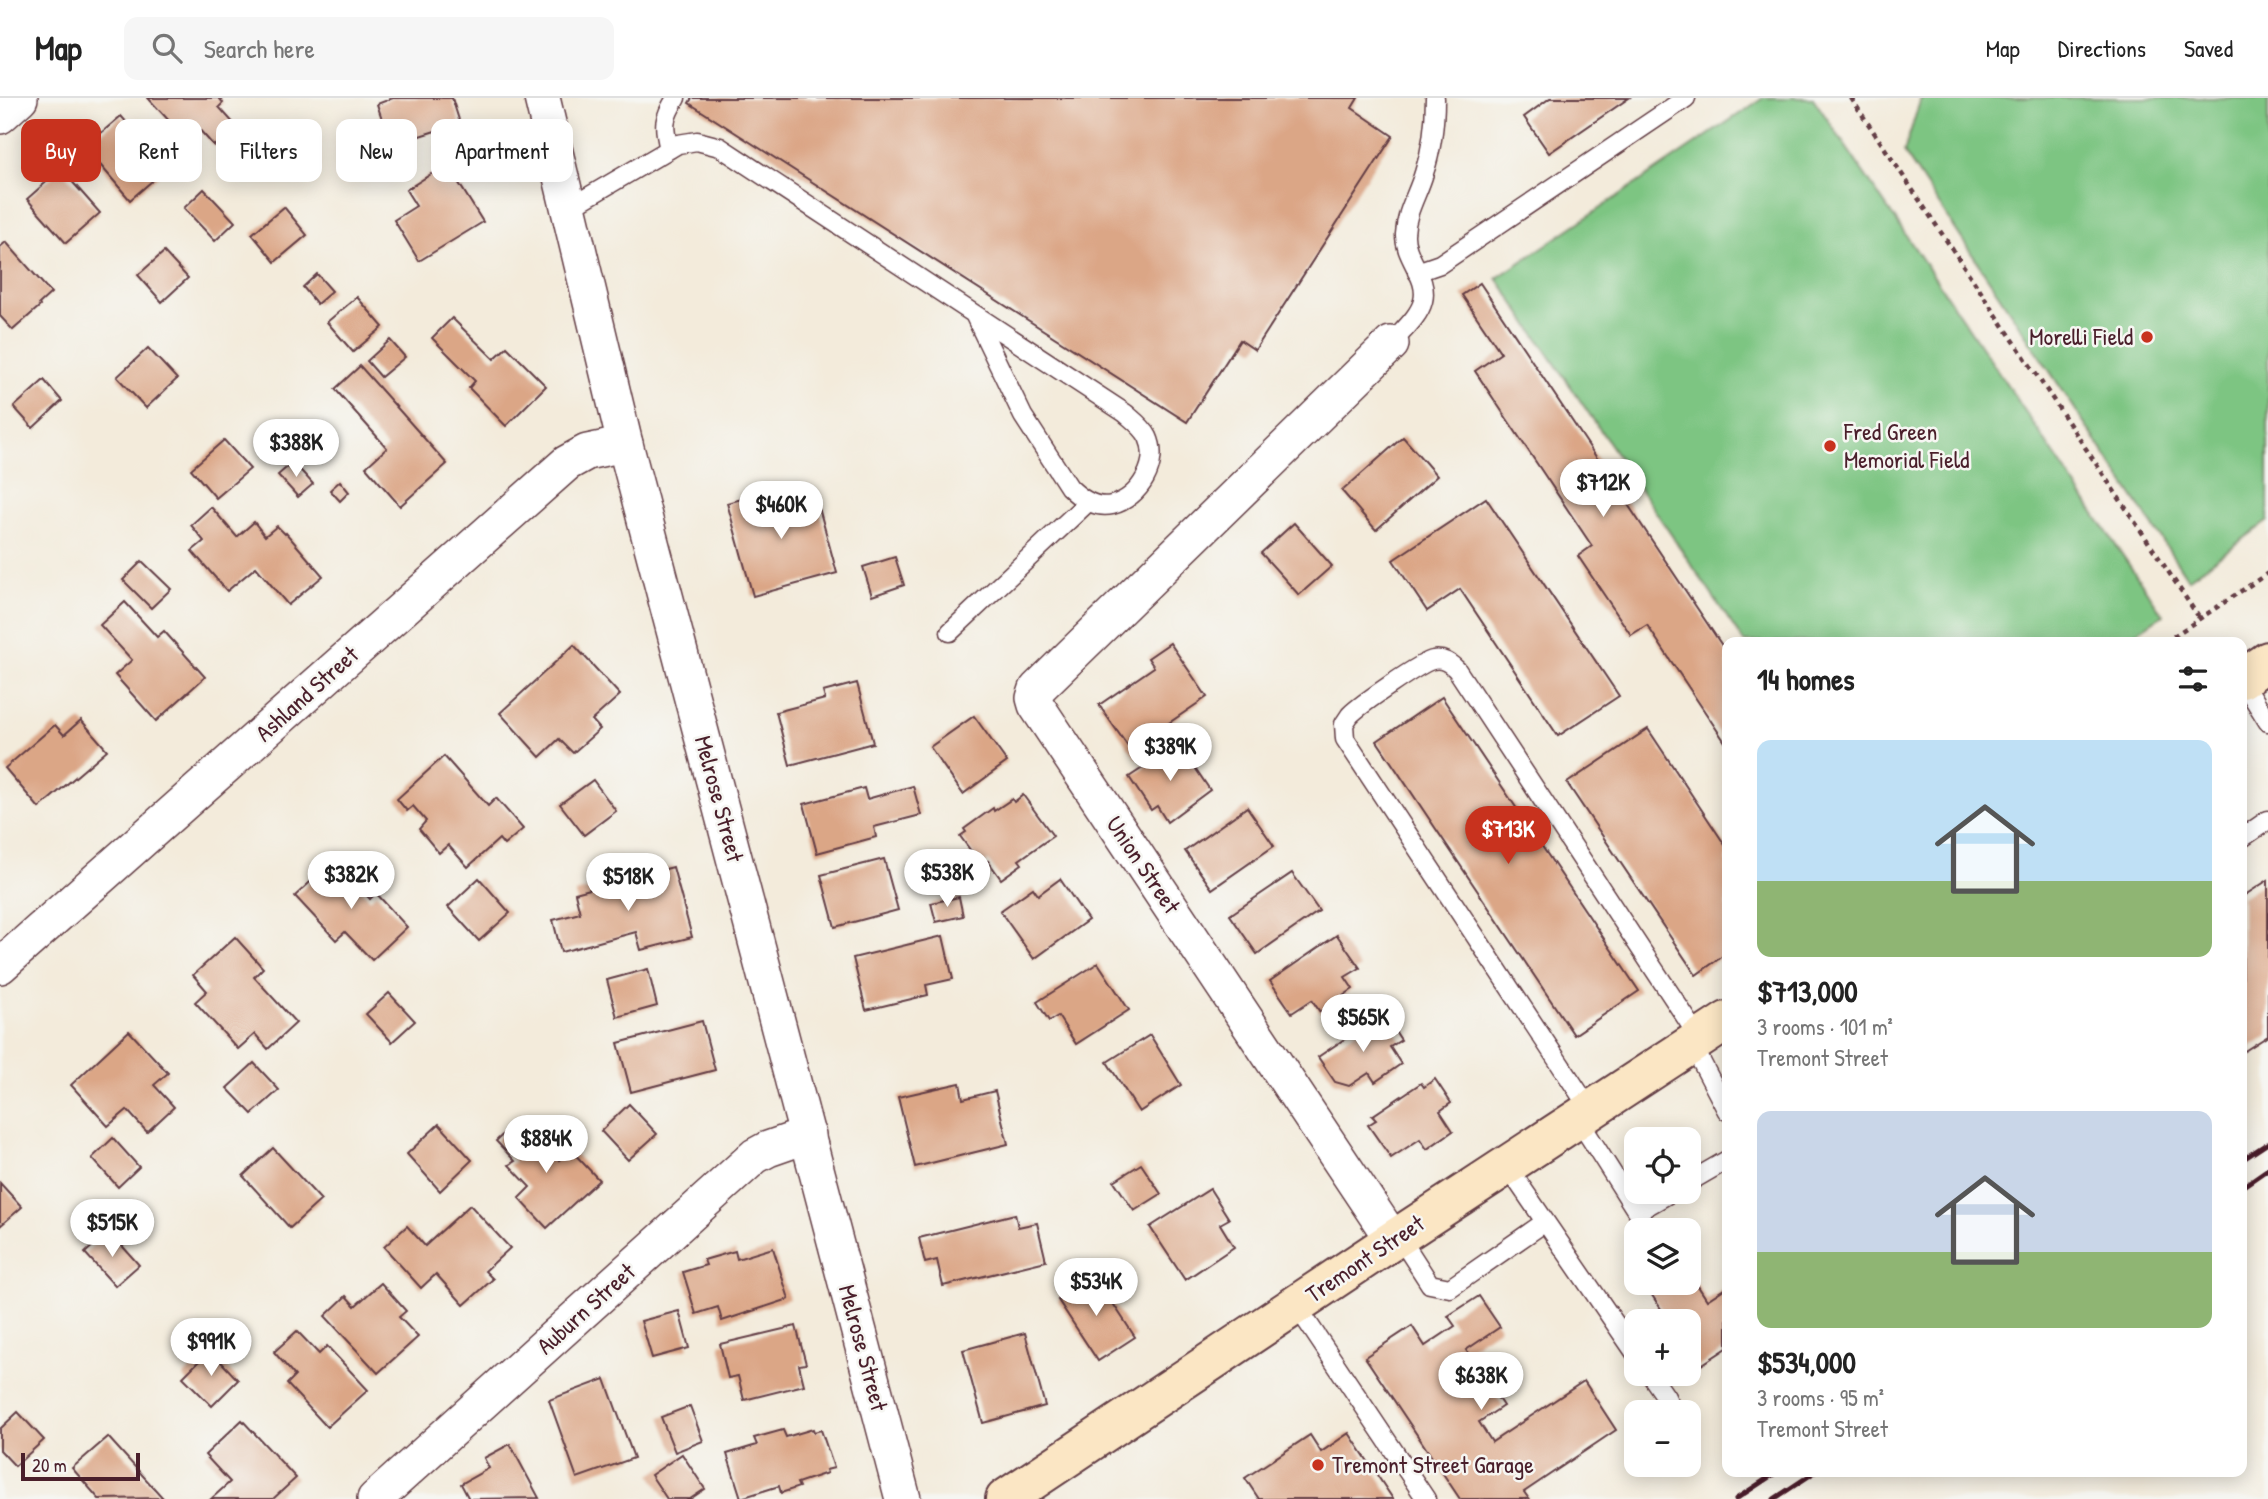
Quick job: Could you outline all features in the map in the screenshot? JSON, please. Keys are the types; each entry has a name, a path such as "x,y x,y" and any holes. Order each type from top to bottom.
{"street":[{"path":"0,116 20,98"},
{"name":"Melrose Street","path":"542,98 625,444 903,1499"},
{"name":"Union Street","path":"1391,344 1037,689 1034,698 1051,728 1396,1238"},
{"name":"Ashland Street","path":"0,966 567,463 587,452 625,444"},
{"path":"2247,677 2268,662"},
{"name":"Tremont Street","path":"1005,1499 1706,1035"},
{"name":"Auburn Street","path":"375,1499 755,1156 808,1135"}],"lane":[{"path":"669,149 664,123 676,98"},
{"path":"1391,344 1419,310 1423,301 1424,291 1408,254 1405,231 1409,211 1424,173 1435,118 1435,98"},
{"path":"1417,272 1440,264 1686,98"},
{"path":"569,208 669,149 692,141 720,147 1138,423 1147,436 1152,452 1151,466 1144,481 1123,500 1112,505 1099,505 1078,496 1069,487 1024,416 975,316"},
{"path":"950,632 1088,502"},
{"path":"1624,1188 1585,1115 1345,739 1344,724 1350,715 1423,664 1439,660 1449,663 1457,670 1706,1035 1722,1093"},
{"path":"2247,688 2268,722"},
{"path":"2247,835 2268,820"},
{"path":"1701,1175 1722,1163"},
{"path":"1507,1166 1624,1337"},
{"path":"1633,1204 1637,1212 1651,1204"},
{"path":"1396,1238 1430,1284 1450,1288 1545,1222"},
{"path":"1296,1305 1426,1499"}],"path":[{"path":"1851,98 2200,619"},
{"path":"2173,637 2268,573"}],"green space":[{"name":"Fred Green Memorial Field","path":"1763,98 1813,98 2163,615 2130,637 1741,637 1497,278"},
{"name":"Morelli Field","path":"1921,98 2268,98 2268,521 2188,579 1904,152"}],"building":[{"path":"148,98 219,98 223,103 219,107 230,119 216,119 214,146 202,133 202,119 167,119"},
{"path":"393,98 452,98 459,119 431,119 431,132 417,137 417,119 382,119 377,104"},
{"path":"692,98 1358,98 1352,108 1393,136 1255,350 1240,340 1187,422 689,103"},
{"path":"1550,98 1629,98 1549,153 1524,117"},
{"path":"115,121 115,182 151,182 130,200 101,166 101,133"},
{"path":"431,174 431,182 458,182 483,222 419,261 394,220 416,206 406,190"},
{"path":"46,182 73,182 100,213 66,243 27,199"},
{"path":"204,189 235,222 215,241 184,208"},
{"path":"284,207 307,235 275,262 252,234"},
{"path":"6,242 51,293 13,330 0,316 0,247"},
{"path":"164,252 188,278 162,302 138,275"},
{"path":"317,274 332,291 317,304 303,287"},
{"path":"1480,283 1722,646 1722,738 1647,625 1631,635 1578,556 1592,546 1475,371 1501,353 1462,295"},
{"path":"357,297 383,327 353,352 327,322"},
{"path":"452,318 494,359 507,347 546,386 506,426 469,388 475,381 432,338"},
{"path":"390,340 405,357 381,377 367,361"},
{"path":"148,348 177,379 146,408 117,377"},
{"path":"360,366 447,464 400,506 366,467 387,448 335,389"},
{"path":"44,380 62,401 33,428 14,407"},
{"path":"1403,437 1437,476 1376,530 1342,491"},
{"path":"224,440 250,469 216,498 191,469"},
{"path":"293,462 313,484 298,497 278,475"},
{"path":"340,481 349,492 340,501 330,490"},
{"path":"778,489 783,506 816,497 837,573 753,596 727,503"},
{"path":"1486,498 1619,696 1558,736 1460,589 1427,611 1393,560"},
{"path":"211,507 237,537 254,522 265,536 277,526 323,576 288,605 256,567 227,591 192,551 204,541 191,525"},
{"path":"1294,523 1332,566 1299,595 1261,553"},
{"path":"895,557 904,585 872,596 863,567"},
{"path":"142,561 171,589 151,608 123,580"},
{"path":"125,602 157,637 164,631 205,677 156,721 115,675 132,660 100,625"},
{"path":"1170,643 1207,697 1163,727 1168,735 1136,758 1099,705 1154,667 1148,658"},
{"path":"574,645 620,695 592,720 600,729 573,753 559,739 540,757 500,713"},
{"path":"857,683 873,743 790,765 776,712 825,699 823,692"},
{"path":"1442,697 1639,991 1574,1035 1377,741"},
{"path":"974,716 1007,762 963,794 930,747"},
{"path":"81,720 107,750 39,808 5,768 55,725 64,735"},
{"path":"1648,729 1722,840 1722,957 1696,975 1567,783"},
{"path":"1179,744 1210,790 1167,822 1157,806 1151,810 1129,777"},
{"path":"444,756 488,806 496,798 523,829 504,845 499,839 468,867 448,845 439,853 419,829 426,821 413,806 407,811 397,799"},
{"path":"593,780 616,811 584,835 560,804"},
{"path":"913,786 921,815 874,827 876,837 817,853 804,804 864,788 867,799"},
{"path":"1023,795 1053,836 1019,860 1022,864 1001,879 988,861 982,866 960,836 966,832 964,829 993,808 994,811"},
{"path":"1247,807 1274,846 1212,889 1185,851"},
{"path":"884,859 898,910 835,927 821,875"},
{"path":"334,860 370,899 376,893 407,927 372,960 345,932 336,940 295,896"},
{"path":"673,867 692,937 641,950 636,932 561,952 553,920 580,913 575,893"},
{"path":"1292,873 1319,911 1257,954 1230,915"},
{"path":"479,878 510,913 479,941 448,907"},
{"path":"1060,879 1088,920 1034,959 1000,911 1033,888 1038,895"},
{"path":"2268,880 2268,1036 2247,1049 2247,894"},
{"path":"959,897 963,916 936,922 931,903"},
{"path":"1337,935 1360,968 1345,977 1353,989 1320,1012 1312,1000 1292,1013 1270,981"},
{"path":"943,936 953,979 926,985 928,995 866,1010 853,958"},
{"path":"235,937 263,968 254,977 296,1023 268,1049 255,1034 238,1049 195,1002 207,991 193,975"},
{"path":"1098,963 1129,1010 1076,1044 1058,1016 1049,1021 1037,1002"},
{"path":"648,969 657,1006 617,1017 607,980"},
{"path":"389,993 415,1021 392,1042 366,1014"},
{"path":"1386,1017 1401,1040 1390,1047 1401,1064 1375,1082 1369,1073 1349,1086 1335,1082 1318,1057 1371,1021 1374,1025"},
{"path":"702,1021 715,1070 631,1092 618,1043"},
{"path":"129,1031 168,1073 154,1085 174,1107 147,1132 127,1110 108,1126 71,1085"},
{"path":"1150,1035 1181,1085 1139,1112 1107,1062"},
{"path":"254,1063 279,1090 252,1114 227,1088"},
{"path":"1435,1079 1451,1103 1440,1111 1453,1131 1427,1149 1420,1139 1391,1158 1368,1125 1376,1120 1372,1116 1421,1083 1424,1087"},
{"path":"960,1083 963,1099 995,1091 1008,1144 915,1167 898,1097"},
{"path":"629,1104 657,1134 628,1160 601,1131"},
{"path":"516,1122 533,1141 538,1137 559,1160 570,1149 599,1180 547,1228 519,1198 530,1187 509,1165 515,1161 496,1141"},
{"path":"439,1124 472,1160 440,1191 407,1154"},
{"path":"113,1138 139,1167 118,1187 92,1158"},
{"path":"273,1148 321,1200 290,1228 243,1176"},
{"path":"1141,1164 1161,1194 1134,1211 1114,1181"},
{"path":"0,1183 22,1207 0,1226"},
{"path":"1210,1189 1229,1219 1220,1224 1234,1247 1185,1280 1150,1227"},
{"path":"470,1205 510,1248 485,1271 493,1279 464,1305 436,1274 421,1288 384,1247 407,1226 425,1246"},
{"path":"1015,1214 1018,1227 1037,1223 1046,1261 943,1286 937,1260 925,1263 919,1238"},
{"path":"109,1231 139,1265 115,1286 85,1253"},
{"path":"773,1248 789,1299 722,1321 718,1307 696,1314 683,1272 706,1265 704,1260 735,1251 737,1259"},
{"path":"1095,1276 1135,1337 1098,1361 1058,1300"},
{"path":"381,1283 406,1311 399,1317 418,1337 378,1373 325,1316 346,1296 355,1306"},
{"path":"1722,1290 1722,1351 1701,1365 1701,1309 1661,1309 1652,1295 1701,1295 1701,1291 1707,1300"},
{"path":"1479,1296 1500,1327 1466,1350 1503,1406 1479,1422 1492,1442 1584,1381 1616,1430 1524,1492 1529,1499 1460,1499 1365,1357 1412,1326 1425,1346 1455,1326 1448,1316"},
{"path":"679,1311 689,1348 652,1358 641,1321"},
{"path":"796,1326 806,1364 799,1365 804,1385 744,1400 738,1376 728,1378 720,1344"},
{"path":"297,1331 319,1354 327,1346 368,1390 327,1427 287,1384 295,1376 274,1352"},
{"path":"1025,1333 1045,1406 983,1423 963,1350"},
{"path":"210,1350 238,1380 212,1406 183,1377"},
{"path":"605,1379 634,1458 577,1478 549,1400"},
{"path":"690,1406 703,1441 675,1452 661,1417"},
{"path":"18,1412 44,1440 15,1466 0,1450 0,1429"},
{"path":"242,1420 296,1478 273,1499 211,1499 230,1482 205,1455"},
{"path":"813,1429 814,1432 821,1430 834,1468 797,1483 799,1487 781,1493 779,1486 741,1498 727,1454 757,1445 754,1438 783,1430 786,1437"},
{"name":"Tremont Street Garage","path":"1349,1433 1393,1499 1259,1499 1245,1478 1310,1435 1321,1452"},
{"path":"108,1437 163,1498 99,1499 72,1468"},
{"path":"510,1444 539,1498 469,1499 461,1484 489,1468 484,1458"},
{"path":"682,1454 705,1489 690,1499 667,1499 651,1475"}],"railway":[{"path":"2247,1157 2268,1143"},
{"path":"2247,1184 2268,1169"},
{"path":"1736,1499 1769,1477"},
{"path":"1774,1499 1807,1477"}],"place":[{"name":"Morelli Field","path":"2147,337"},
{"name":"Fred Green Memorial Field","path":"1830,446"},
{"name":"Tremont Street Garage","path":"1318,1465"}]}
